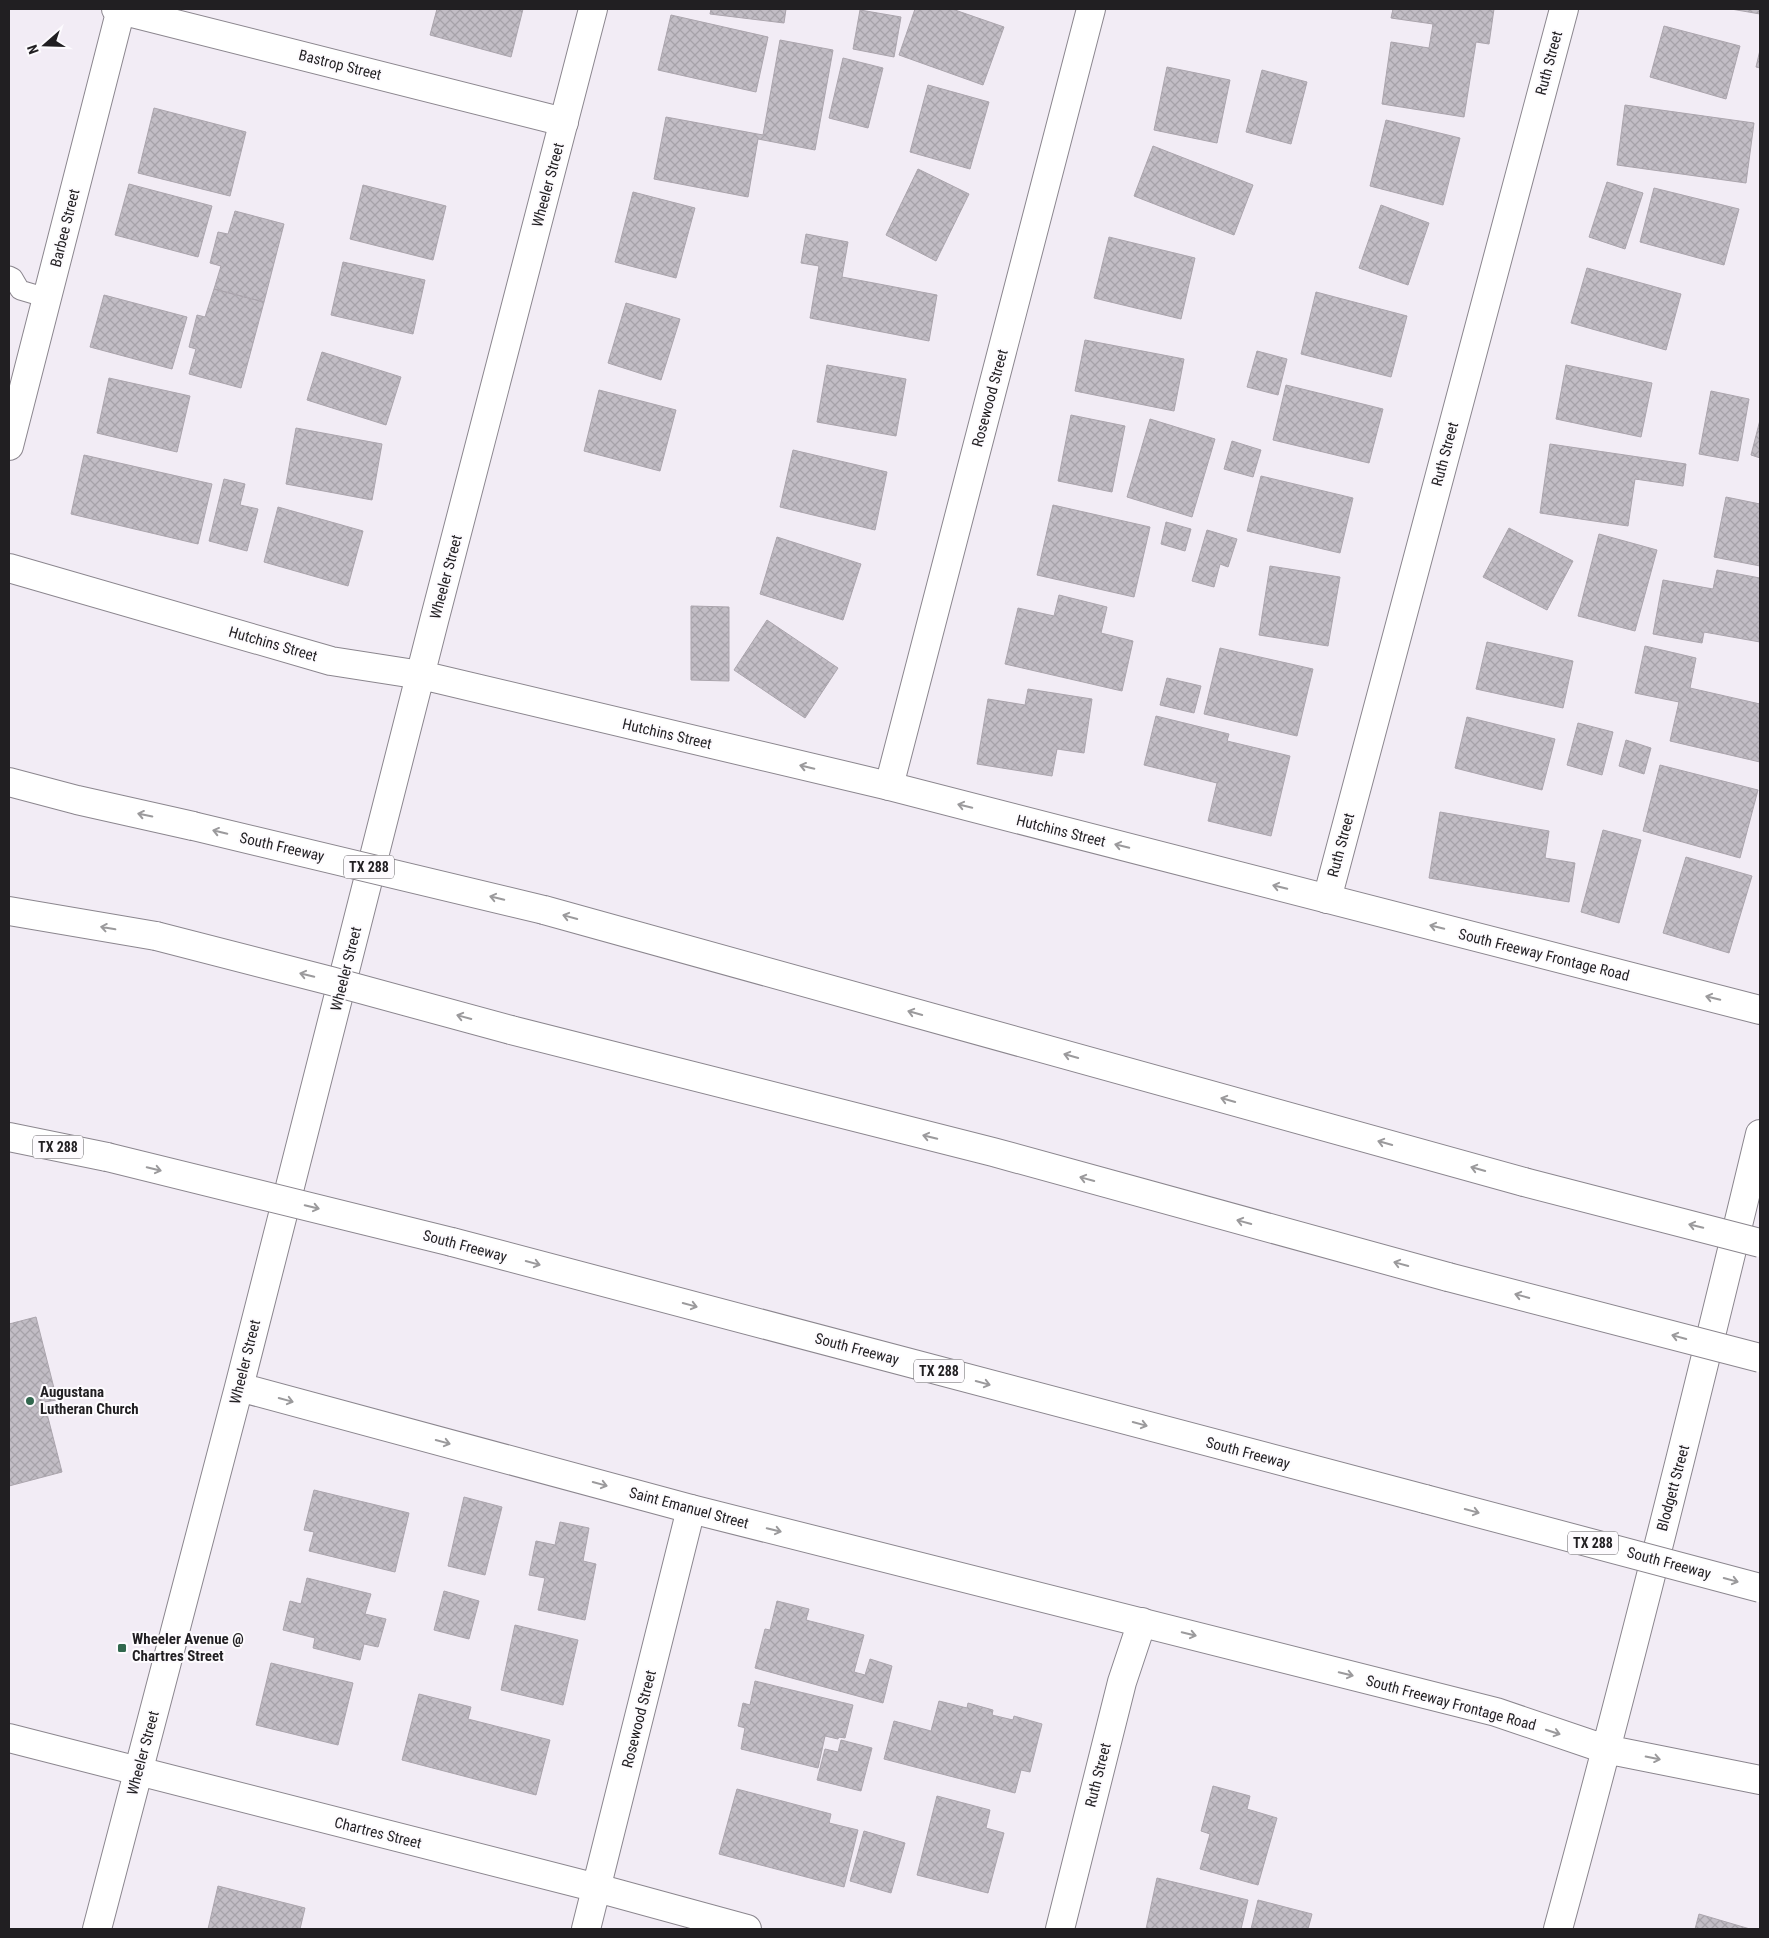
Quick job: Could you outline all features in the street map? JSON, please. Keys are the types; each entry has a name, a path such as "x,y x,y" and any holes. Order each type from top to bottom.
{"main road":[{"name":"Bastrop Street","path":"119,9 564,122"},
{"name":"Barbee Street","path":"9,446 119,9"},
{"name":"Wheeler Street","path":"97,1929 239,1387 593,9"},
{"name":"Rosewood Street","path":"889,786 1091,9"},
{"name":"Ruth Street","path":"1327,899 1564,9"},
{"name":"Hutchins Street","path":"9,568 331,661 421,675 889,786 1327,899"},
{"path":"9,782 77,800"},
{"path":"9,789 77,800"},
{"name":"South Freeway","path":"77,800 544,910 1524,1182 1760,1243"},
{"name":"South Freeway Frontage Road","path":"1327,899 1760,1010"},
{"path":"9,911 156,936 511,1030 993,1152 1448,1277 1760,1358"},
{"name":"Blodgett Street","path":"1558,1929 1697,1393 1760,1134"},
{"name":"South Freeway","path":"9,1137 107,1157 452,1242 1760,1588"},
{"name":"Saint Emanuel Street","path":"239,1387 691,1509 1142,1622"},
{"name":"Rosewood Street","path":"586,1929 691,1509"},
{"name":"Ruth Street","path":"1060,1929 1122,1682 1142,1622"},
{"name":"South Freeway Frontage Road","path":"1142,1622 1496,1712 1605,1749 1760,1780"},
{"name":"Chartres Street","path":"9,1738 597,1888 747,1929"}],"lane":[{"path":"12,287 47,298"}],"building":[{"path":"437,9 523,9 511,57 430,35"},
{"path":"711,9 786,9 784,23 710,14"},
{"path":"915,9 952,9 1004,27 983,85 899,55"},
{"path":"1393,9 1494,9 1489,44 1476,42 1464,117 1382,104 1391,42 1429,48 1433,24 1391,18"},
{"path":"1731,9 1760,9 1760,14"},
{"path":"860,10 901,17 894,57 853,49"},
{"path":"671,15 768,37 756,92 658,70"},
{"path":"1664,26 1740,46 1726,99 1650,77"},
{"path":"780,40 833,50 815,150 758,139 748,197 654,179 666,117 763,135"},
{"path":"1760,50 1760,68 1756,67"},
{"path":"843,58 883,68 868,128 829,118"},
{"path":"1167,67 1230,80 1217,143 1154,130"},
{"path":"1262,70 1307,82 1291,144 1246,132"},
{"path":"928,85 989,102 970,169 910,152"},
{"path":"1625,105 1754,123 1746,183 1617,165"},
{"path":"154,108 246,132 230,196 138,173"},
{"path":"1386,120 1460,138 1443,205 1370,186"},
{"path":"1153,146 1253,185 1234,235 1134,196"},
{"path":"918,169 969,194 936,261 886,235"},
{"path":"1607,182 1643,193 1625,249 1589,237"},
{"path":"129,184 212,206 198,257 115,235"},
{"path":"363,185 446,206 433,260 350,239"},
{"path":"1654,188 1739,209 1724,265 1640,242"},
{"path":"633,192 695,208 676,278 615,262"},
{"path":"1381,205 1429,223 1408,285 1359,268"},
{"path":"235,211 284,224 264,302 214,289 221,266 210,263 218,232 228,234"},
{"path":"806,234 848,242 842,277 937,295 929,341 810,318 819,266 801,263"},
{"path":"1109,237 1195,258 1181,319 1094,298"},
{"path":"343,262 425,280 413,334 331,315"},
{"path":"1587,268 1681,294 1666,350 1571,323"},
{"path":"214,289 264,302 241,388 189,374 196,349 189,347 197,315 205,317"},
{"path":"1316,292 1407,316 1391,377 1301,354"},
{"path":"104,295 187,317 172,369 90,347"},
{"path":"626,303 680,319 661,380 608,363"},
{"path":"1085,340 1184,359 1174,411 1075,391"},
{"path":"1257,351 1287,359 1278,395 1247,387"},
{"path":"322,352 401,377 386,425 307,400"},
{"path":"827,365 906,379 896,436 817,422"},
{"path":"1566,365 1652,383 1641,437 1556,419"},
{"path":"109,378 190,396 177,452 97,433"},
{"path":"1286,385 1383,409 1369,463 1273,440"},
{"path":"599,390 676,410 660,471 584,451"},
{"path":"1711,391 1749,399 1738,461 1699,454"},
{"path":"1071,415 1125,426 1112,492 1058,481"},
{"path":"1150,419 1215,439 1192,517 1127,497"},
{"path":"1760,420 1760,458 1751,455"},
{"path":"296,428 382,444 372,500 286,484"},
{"path":"1232,441 1261,450 1253,477 1224,469"},
{"path":"1550,444 1686,464 1683,486 1635,479 1628,526 1540,513"},
{"path":"793,450 887,472 875,530 780,507"},
{"path":"84,455 212,484 198,544 71,514"},
{"path":"1261,476 1353,498 1340,553 1247,531"},
{"path":"224,479 245,484 240,505 258,509 247,551 209,541"},
{"path":"1726,497 1760,504 1760,566 1714,557"},
{"path":"1053,505 1150,527 1134,597 1037,575"},
{"path":"278,507 363,531 348,586 264,562"},
{"path":"1166,522 1191,529 1185,551 1161,544"},
{"path":"1509,528 1573,561 1547,610 1483,577"},
{"path":"1207,530 1237,539 1228,567 1220,564 1214,587 1192,581"},
{"path":"1599,534 1657,550 1635,631 1578,616"},
{"path":"777,537 861,564 843,620 760,594"},
{"path":"1270,566 1340,577 1328,646 1259,635"},
{"path":"1717,570 1760,578 1760,642 1704,632 1702,643 1653,634 1663,580 1713,589"},
{"path":"1059,595 1107,607 1101,633 1133,641 1122,691 1005,664 1018,608 1054,616"},
{"path":"691,606 729,607 729,681 691,680"},
{"path":"767,620 838,668 805,718 734,670"},
{"path":"1487,642 1573,661 1563,708 1476,689"},
{"path":"1645,646 1696,658 1690,688 1760,704 1760,762 1670,741 1679,702 1635,693"},
{"path":"1220,648 1313,669 1297,736 1204,714"},
{"path":"1167,678 1201,686 1194,713 1160,705"},
{"path":"1028,689 1092,699 1084,753 1057,749 1052,776 977,764 988,699 1025,705"},
{"path":"1156,716 1229,734 1227,741 1290,756 1271,836 1208,821 1217,783 1144,765"},
{"path":"1467,717 1555,739 1542,790 1455,768"},
{"path":"1578,723 1613,732 1602,775 1567,765"},
{"path":"1626,740 1651,748 1644,774 1619,766"},
{"path":"1660,765 1758,790 1740,858 1643,831"},
{"path":"1440,812 1549,831 1545,858 1575,863 1569,902 1429,878"},
{"path":"1603,830 1641,840 1619,923 1581,912"},
{"path":"1686,857 1752,876 1729,953 1663,933"},
{"name":"Augustana Lutheran Church","path":"36,1317 57,1400 44,1402 62,1472 9,1486 9,1324"},
{"path":"314,1490 409,1513 395,1572 309,1551 314,1532 304,1530"},
{"path":"464,1497 502,1507 485,1575 448,1566"},
{"path":"560,1522 589,1528 583,1561 596,1564 585,1620 538,1610 545,1578 529,1575 536,1541 555,1545"},
{"path":"307,1578 371,1594 365,1614 386,1619 378,1647 364,1644 360,1660 313,1648 315,1638 283,1630 290,1601 301,1604"},
{"path":"444,1591 479,1601 469,1639 434,1630"},
{"path":"777,1601 809,1609 806,1620 864,1635 854,1672 865,1675 870,1659 892,1666 883,1703 755,1668 765,1629 770,1630"},
{"path":"515,1625 578,1640 563,1705 501,1690"},
{"path":"271,1663 353,1683 338,1745 256,1725"},
{"path":"755,1681 853,1705 845,1738 839,1737 838,1739 825,1736 818,1768 741,1749 745,1728 738,1726 743,1703 750,1705"},
{"path":"419,1694 471,1707 468,1719 550,1740 536,1795 402,1760"},
{"path":"939,1701 967,1708 968,1703 993,1710 992,1715 1013,1720 1014,1716 1042,1724 1030,1772 1021,1770 1015,1793 884,1759 894,1721 931,1731"},
{"path":"841,1740 872,1748 861,1791 817,1780 825,1749 838,1752"},
{"path":"1213,1786 1250,1796 1247,1809 1277,1818 1258,1885 1200,1869 1210,1834 1201,1831"},
{"path":"737,1789 831,1814 829,1823 858,1830 844,1887 719,1854"},
{"path":"937,1796 990,1810 986,1828 1004,1833 988,1893 917,1875"},
{"path":"864,1831 905,1843 891,1893 850,1881"},
{"path":"1157,1878 1248,1900 1241,1929 1146,1929"},
{"path":"218,1886 305,1908 300,1929 208,1929"},
{"path":"1258,1900 1312,1914 1308,1929 1251,1929"},
{"path":"1699,1914 1750,1929 1695,1929"}],"place":[{"name":"Augustana Lutheran Church","path":"30,1401"},
{"name":"Wheeler Avenue @ Chartres Street","path":"122,1648"}]}
